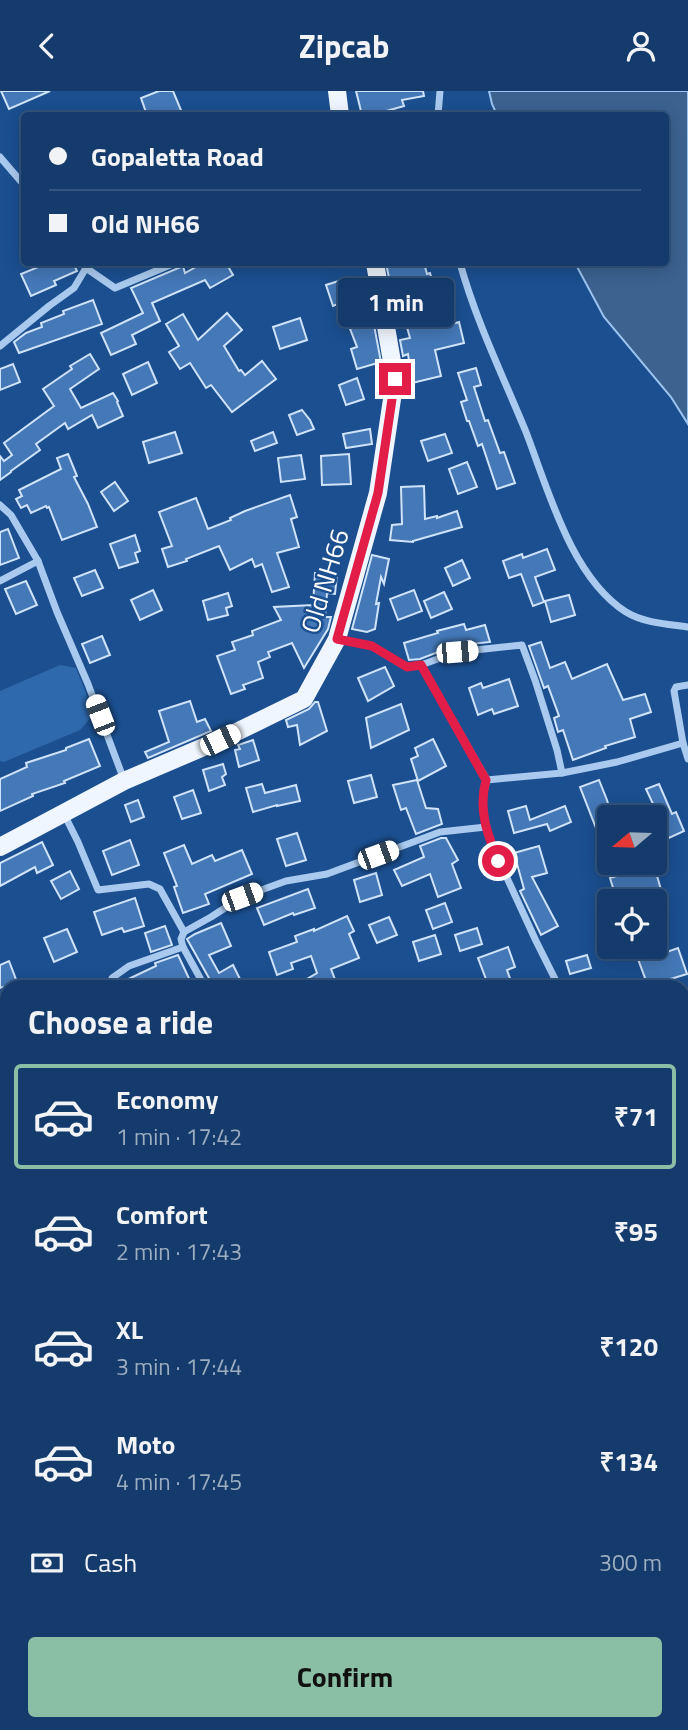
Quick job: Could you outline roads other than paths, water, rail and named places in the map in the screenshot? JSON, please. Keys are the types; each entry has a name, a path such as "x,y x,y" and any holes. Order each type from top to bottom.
{"main road":[{"path":"337,91 340,112"},
{"name":"Old NH66","path":"0,846 124,781 220,740 304,699 337,639 378,493 395,379 376,266"}],"street":[{"path":"438,112 440,91"},
{"path":"0,157 21,182"},
{"path":"0,346 74,288 84,266"},
{"path":"85,266 115,288 168,266"},
{"path":"461,266 486,338 526,433 547,493 589,574 626,612 654,622 688,627"},
{"path":"0,505 11,515 38,561 124,781"},
{"path":"0,581 38,561"},
{"path":"337,639 372,646 407,667 421,665 457,652 522,645 562,773"},
{"path":"421,665 486,780 482,795 486,827 498,861 556,980"},
{"path":"688,685 676,687 674,691 688,759"},
{"path":"486,780 562,773 617,762 683,743"},
{"path":"64,814 98,890 149,884 160,889 184,932"},
{"path":"201,980 183,947 181,939 184,932 242,897 286,881 327,874 440,832 486,827"},
{"path":"112,980 129,966 183,947"}]}
